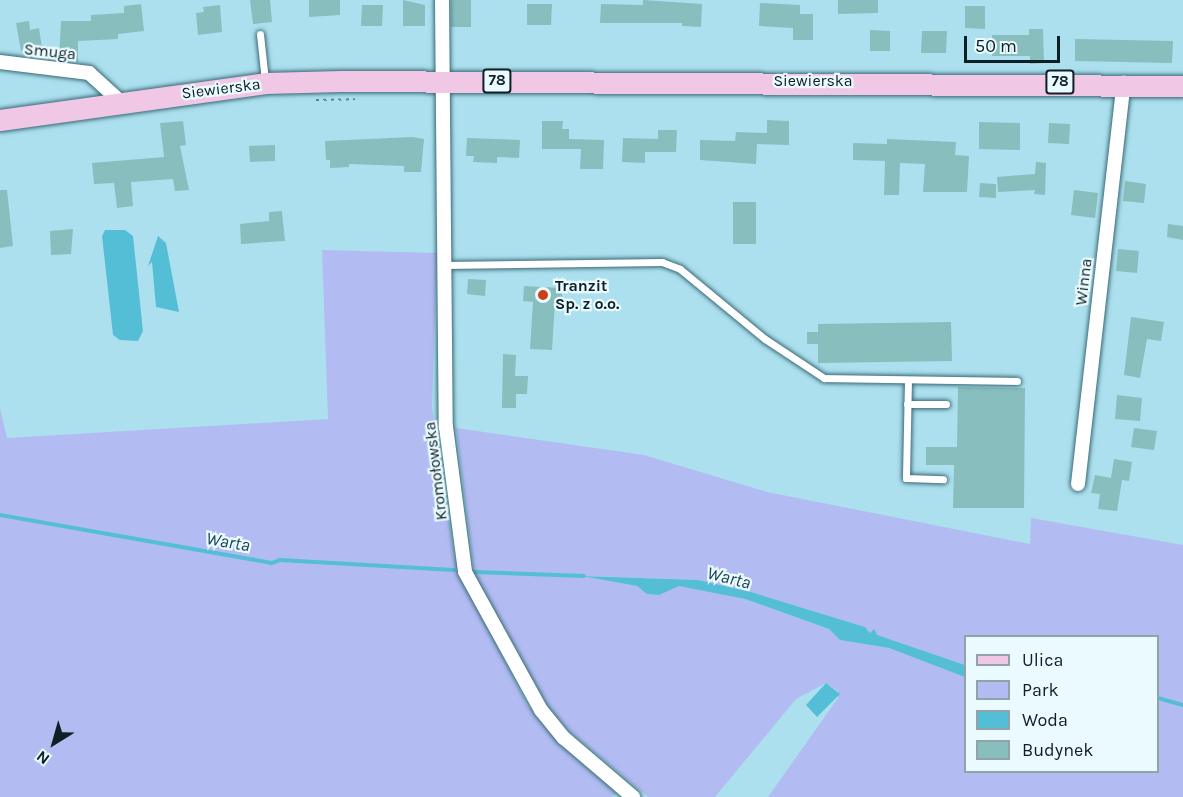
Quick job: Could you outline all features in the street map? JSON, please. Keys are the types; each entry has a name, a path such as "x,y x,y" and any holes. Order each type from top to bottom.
{"main road":[{"name":"Siewierska","path":"0,120 265,83 443,81 1124,83 1183,86"}],"street":[{"path":"442,0 443,81"},
{"name":"Smuga","path":"0,62 89,73 103,81 121,102"},
{"name":"Kromołowska","path":"443,81 446,427 465,572 541,710 564,738 633,797"},
{"name":"Winna","path":"1078,484 1124,83"}],"lane":[{"path":"260,34 265,83"},
{"path":"445,265 668,263 812,372 831,380 1017,381"},
{"path":"908,380 906,478 943,478"},
{"path":"907,404 946,404"}],"green space":[{"path":"322,250 437,253 432,407 454,556 527,705 620,791 611,797 0,797 0,408 7,438 328,419"},
{"path":"456,428 644,455 767,492 1030,544 1031,518 1183,545 1183,797 768,797 838,698 838,691 826,683 796,699 715,797 648,797 568,730 547,706 475,578"}],"water":[{"path":"105,230 125,230 133,236 143,331 138,341 120,340 113,335 102,236"},
{"path":"158,236 166,243 179,312 156,307 152,262 148,266"},
{"path":"582,576 698,580 751,592 865,627 870,633 874,629 877,635 964,665 964,677 889,648 840,640 829,629 745,599 679,586 659,595 647,594 637,586"},
{"path":"826,683 840,694 817,717 806,705"}],"building":[{"path":"250,0 270,0 272,22 253,24"},
{"path":"309,0 340,0 340,15 309,17"},
{"path":"403,0 425,5 425,26 403,26"},
{"path":"451,0 471,0 471,27 451,27"},
{"path":"643,0 702,4 701,27 682,26 682,23 600,23 601,4 643,5"},
{"path":"838,0 878,0 878,13 838,14"},
{"path":"760,3 800,5 800,14 813,14 813,40 793,40 793,28 759,26"},
{"path":"141,4 144,31 118,34 118,39 78,41 78,62 59,60 61,21 91,21 91,15 124,13 124,6"},
{"path":"527,4 552,4 551,25 527,25"},
{"path":"220,5 222,32 198,35 196,13 204,12 203,7"},
{"path":"362,5 383,5 382,26 361,26"},
{"path":"965,6 985,6 985,29 965,28"},
{"path":"29,21 30,30 39,28 42,48 21,51 16,23"},
{"path":"1029,29 1043,29 1044,63 1030,64 1030,56 992,56 992,35 1029,35"},
{"path":"870,30 890,31 890,51 870,51"},
{"path":"922,31 947,31 946,53 921,53"},
{"path":"1075,39 1173,41 1172,63 1075,61"},
{"path":"767,120 789,121 789,145 757,144 756,164 700,160 700,140 735,141 736,132 767,133"},
{"path":"183,121 186,145 180,146 189,190 175,191 173,179 131,182 133,206 117,208 114,183 94,184 92,163 164,157 160,123"},
{"path":"542,121 563,121 562,129 569,129 569,139 604,140 603,169 580,169 581,149 542,149"},
{"path":"979,122 1020,123 1020,150 979,149"},
{"path":"1049,123 1070,124 1069,144 1048,143"},
{"path":"658,130 677,130 676,152 645,152 645,163 622,162 623,138 658,139"},
{"path":"412,137 424,139 421,172 404,172 404,166 349,164 349,167 330,168 330,160 326,160 325,141"},
{"path":"467,138 520,140 519,158 497,157 497,163 473,162 474,156 466,156"},
{"path":"887,139 956,142 955,155 969,156 967,192 923,192 925,164 900,163 899,195 884,195 885,161 853,160 853,143 887,144"},
{"path":"275,145 275,161 250,162 249,146"},
{"path":"1036,162 1046,163 1045,195 1034,194 1035,190 998,192 997,177 1035,174"},
{"path":"1125,181 1146,184 1144,203 1123,201"},
{"path":"980,183 996,184 996,198 979,197"},
{"path":"0,190 7,190 13,246 0,248"},
{"path":"1074,190 1098,193 1095,218 1071,215"},
{"path":"733,202 756,202 756,244 733,244"},
{"path":"282,211 285,241 241,244 240,224 269,221 269,212"},
{"path":"1168,224 1183,226 1183,240 1167,237"},
{"path":"73,229 71,254 51,255 50,231"},
{"path":"1118,249 1139,251 1137,273 1116,271"},
{"path":"468,279 486,280 485,296 467,294"},
{"path":"524,286 562,288 562,303 555,302 552,350 530,349 533,302 523,301"},
{"path":"1131,317 1164,322 1161,341 1147,339 1140,378 1124,375"},
{"path":"951,322 952,361 818,363 818,344 807,344 807,332 818,332 818,324"},
{"path":"503,354 516,355 515,376 528,376 527,394 516,394 516,408 502,408"},
{"path":"958,387 1025,388 1024,508 953,508 954,465 926,465 926,447 957,447"},
{"path":"1117,395 1142,398 1140,421 1115,419"},
{"path":"1134,428 1157,431 1154,450 1131,447"},
{"path":"1114,459 1132,462 1129,481 1122,480 1117,511 1098,509 1100,494 1091,493 1095,475 1111,478"}],"waterway":[{"name":"Warta","path":"0,515 272,563 280,560 454,570"},
{"name":"Warta","path":"475,572 584,576"},
{"name":"Warta","path":"1159,698 1183,705"}],"place":[{"name":"Tranzit Sp. z o.o.","path":"543,295"}]}
